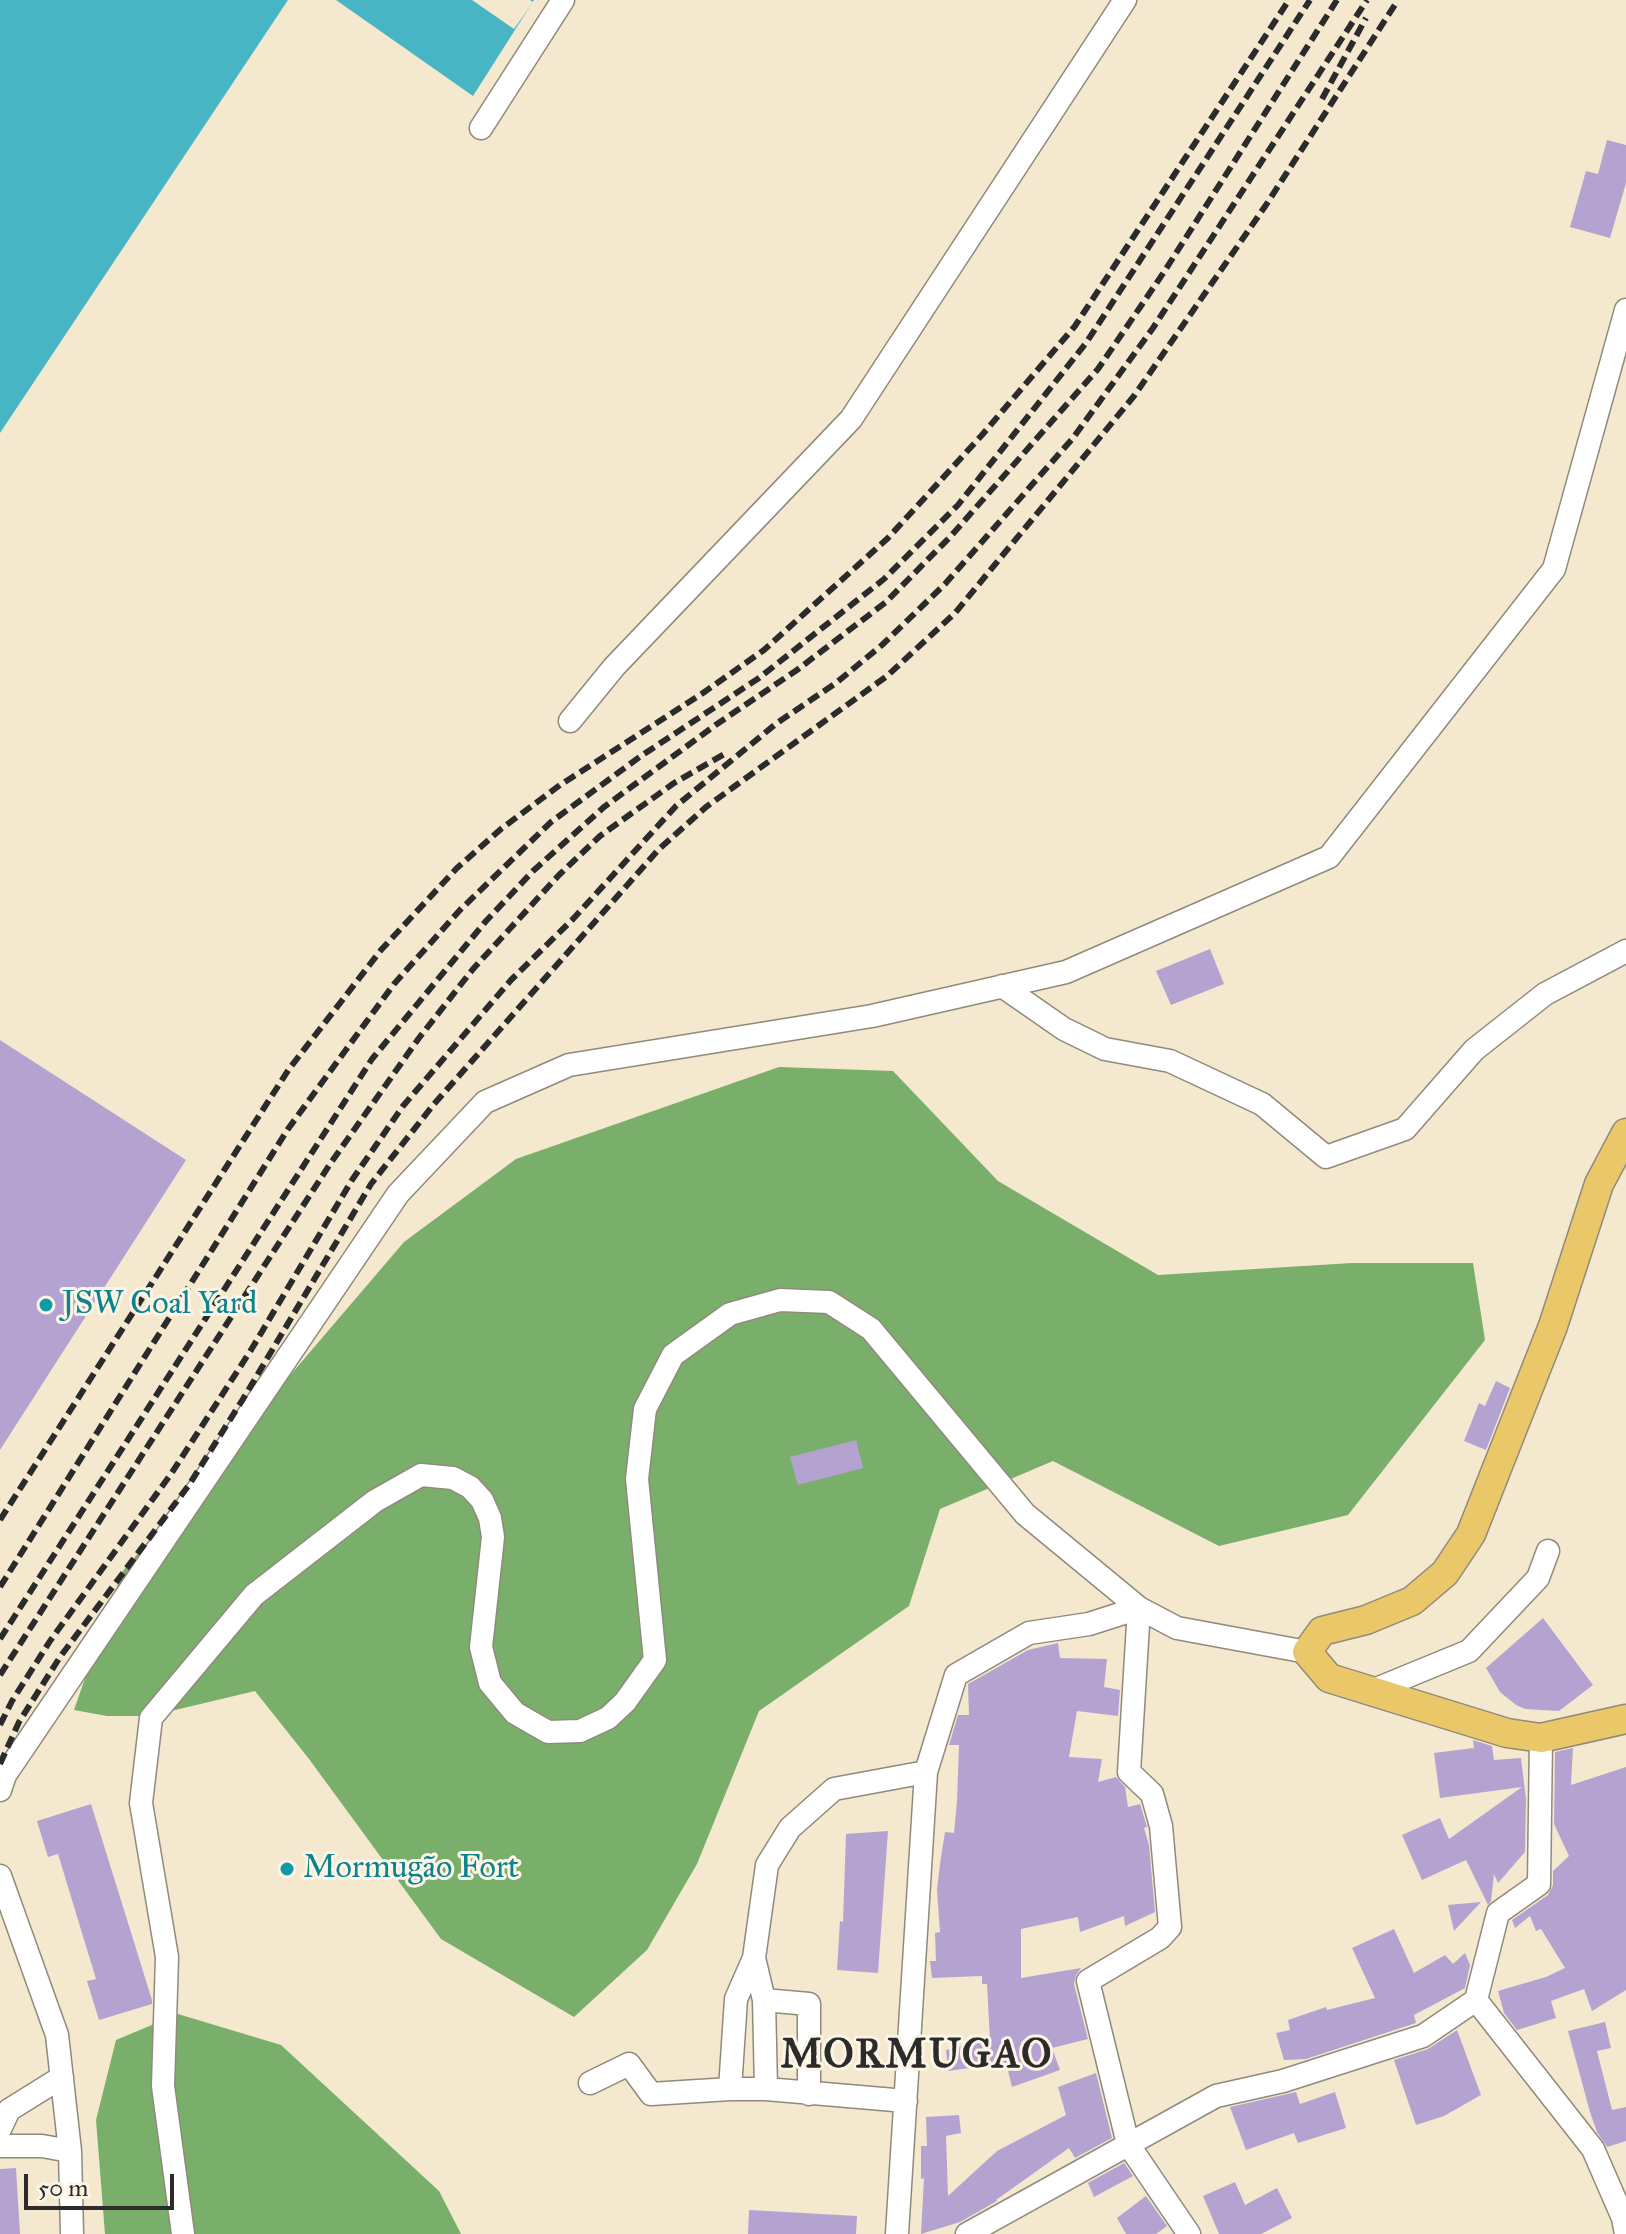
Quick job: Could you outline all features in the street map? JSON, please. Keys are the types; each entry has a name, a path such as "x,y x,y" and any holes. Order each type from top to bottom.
{"main road":[{"path":"1626,1133 1599,1184 1553,1326 1471,1534 1445,1573 1412,1601 1366,1620 1322,1631 1307,1652 1329,1678 1507,1733 1541,1738 1626,1719"}],"street":[{"path":"481,128 563,0"},
{"path":"570,721 614,667 851,419 1125,0"},
{"path":"0,1790 5,1775 398,1194 485,1102 569,1065 872,1016 1066,972 1329,857 1554,569 1626,310"},
{"path":"1002,986 1064,1029 1105,1049 1170,1061 1262,1104 1326,1157 1405,1129 1474,1050 1545,994 1626,951"},
{"path":"183,2234 163,2086 167,1957 141,1803 151,1718 254,1595 375,1501 421,1475 453,1478 470,1487 482,1500 490,1518 493,1537 481,1647 490,1683 515,1713 548,1732 580,1731 608,1718 625,1702 655,1660 637,1479 645,1409 673,1355 730,1314 780,1300 829,1302 871,1329 1025,1514 1139,1608 1177,1628 1307,1652"},
{"path":"1374,1690 1469,1651 1538,1578 1548,1551"},
{"path":"897,2234 926,1772 956,1675 1029,1633 1089,1624 1139,1608"},
{"path":"1139,1608 1129,1772 1152,1794 1161,1826 1170,1927 1160,1938 1088,1981 1128,2144 1189,2234"},
{"path":"967,2234 1216,2096 1283,2081 1423,2036 1476,2000 1498,1913 1539,1884 1541,1738"},
{"path":"730,2089 736,1999 754,1958 767,1865 790,1828 834,1789 926,1772"},
{"path":"0,1876 57,2035 70,2151 72,2234"},
{"path":"754,1958 764,2000 766,2089"},
{"path":"764,2000 809,2004 809,2094"},
{"path":"1476,2000 1593,2149 1625,2222"},
{"path":"590,2083 629,2064 651,2094 766,2089 906,2101"},
{"path":"0,2129 9,2110 62,2077"},
{"path":"0,2146 42,2146 70,2151"}],"green space":[{"path":"779,1067 893,1071 998,1181 1158,1275 1352,1263 1473,1263 1485,1340 1348,1515 1219,1546 1053,1461 940,1509 909,1606 759,1711 697,1864 647,1950 574,2017 441,1939 255,1691 150,1716 107,1716 74,1710 122,1572 404,1242 516,1159"},
{"path":"178,2014 281,2045 439,2191 461,2234 105,2234 96,2120 116,2040"}],"water":[{"path":"0,0 288,0 0,433"},
{"path":"336,0 534,0 473,96"}],"pier":[{"path":"472,0 530,0 533,2 514,29"}],"building":[{"path":"1607,140 1626,145 1626,183 1610,238 1570,227 1586,171 1598,174"},
{"path":"1210,949 1224,984 1171,1005 1156,971"},
{"name":"JSW Coal Yard","path":"0,1040 186,1160 0,1450"},
{"path":"1496,1381 1510,1388 1486,1450 1464,1441 1479,1403 1485,1406"},
{"path":"856,1440 863,1468 798,1485 790,1457"},
{"path":"1543,1618 1593,1685 1559,1711 1525,1709 1516,1705 1500,1692 1486,1668"},
{"path":"1058,1643 1060,1658 1107,1659 1104,1687 1120,1690 1118,1716 1077,1711 1069,1757 1102,1759 1098,1782 1116,1777 1125,1787 1128,1807 1140,1804 1147,1827 1144,1828 1149,1845 1155,1912 1125,1926 1124,1916 1080,1932 1078,1917 1021,1929 1021,1978 1081,1968 1074,1984 1088,2039 1052,2048 1060,2070 1012,2087 1006,2063 948,2071 946,2050 990,2040 987,1984 982,1984 982,1976 932,1978 930,1961 936,1961 935,1933 940,1932 937,1890 940,1864 945,1832 954,1833 957,1801 959,1745 949,1745 958,1715 969,1715 968,1684 1028,1650"},
{"path":"1473,1740 1492,1746 1494,1760 1521,1758 1526,1799 1525,1852 1498,1883 1494,1874 1488,1905 1466,1860 1422,1880 1402,1835 1440,1818 1449,1839 1522,1787 1440,1798 1434,1753 1474,1748"},
{"path":"1573,1748 1571,1785 1626,1767 1626,1990 1592,2011 1584,1989 1551,2001 1556,2018 1517,2030 1504,2013 1498,1991 1565,1968 1541,1929 1536,1931 1530,1916 1515,1928 1512,1920 1548,1895 1553,1885 1553,1871 1569,1856 1554,1824 1555,1752"},
{"path":"91,1804 152,2000 152,2004 99,2020 87,1981 96,1979 58,1854 48,1857 37,1821"},
{"path":"888,1831 878,1973 837,1970 840,1921 843,1922 846,1834"},
{"path":"1481,1902 1454,1931 1448,1905"},
{"path":"1394,1929 1414,1973 1445,1955 1453,1964 1465,1953 1470,1965 1465,1988 1414,2015 1416,2023 1306,2059 1284,2060 1276,2033 1290,2030 1288,2020 1326,2007 1327,2010 1375,1998 1352,1948"},
{"path":"1605,2022 1611,2048 1597,2051 1612,2110 1626,2107 1626,2141 1607,2147 1597,2132 1590,2112 1568,2031"},
{"path":"1457,2030 1481,2095 1444,2116 1416,2125 1394,2060 1428,2049"},
{"path":"1096,2073 1112,2138 1075,2158 1069,2148 997,2201 960,2222 921,2234 924,2178 921,2179 921,2146 927,2146 926,2117 959,2115 961,2133 946,2136 948,2196 997,2151 1066,2115 1058,2087"},
{"path":"1296,2092 1300,2104 1335,2092 1346,2128 1298,2143 1294,2133 1246,2150 1230,2107"},
{"path":"1124,2163 1133,2176 1094,2197 1088,2183"},
{"path":"16,2168 20,2234 0,2234 0,2169"},
{"path":"1235,2182 1245,2205 1277,2188 1292,2218 1261,2234 1219,2234 1203,2196"},
{"path":"1146,2196 1167,2226 1156,2234 1126,2234 1117,2218"},
{"path":"749,2210 857,2216 856,2234 748,2234"}],"railway":[{"path":"0,1520 289,1069 381,950 457,868 501,829 560,785 764,650 888,538 1075,326 1289,0"},
{"path":"0,1587 288,1129 394,984 460,910 551,822 641,756 759,678 884,579 958,505 1086,343 1310,0"},
{"path":"0,1639 372,1059 486,921 533,871 604,807 797,670 886,602 950,537 1098,369 1164,272 1337,0"},
{"path":"0,1725 50,1641 171,1474 251,1350 352,1180 403,1106 511,980 573,919 676,806 777,723 836,683 882,645 945,584 1073,438 1153,328 1367,0"},
{"path":"0,1764 19,1722 60,1657 189,1485 371,1184 434,1104 659,849 706,807 887,676 955,613 1134,396 1266,205 1398,0"},
{"path":"1322,99 1366,18"},
{"path":"0,1675 330,1164 419,1038 473,969 559,875 600,836 674,783 728,752"}],"place":[{"name":"JSW Coal Yard","path":"46,1305"},
{"name":"Mormugão Fort","path":"287,1869"}],"district":[{"name":"MORMUGAO","path":"917,2057"}]}
